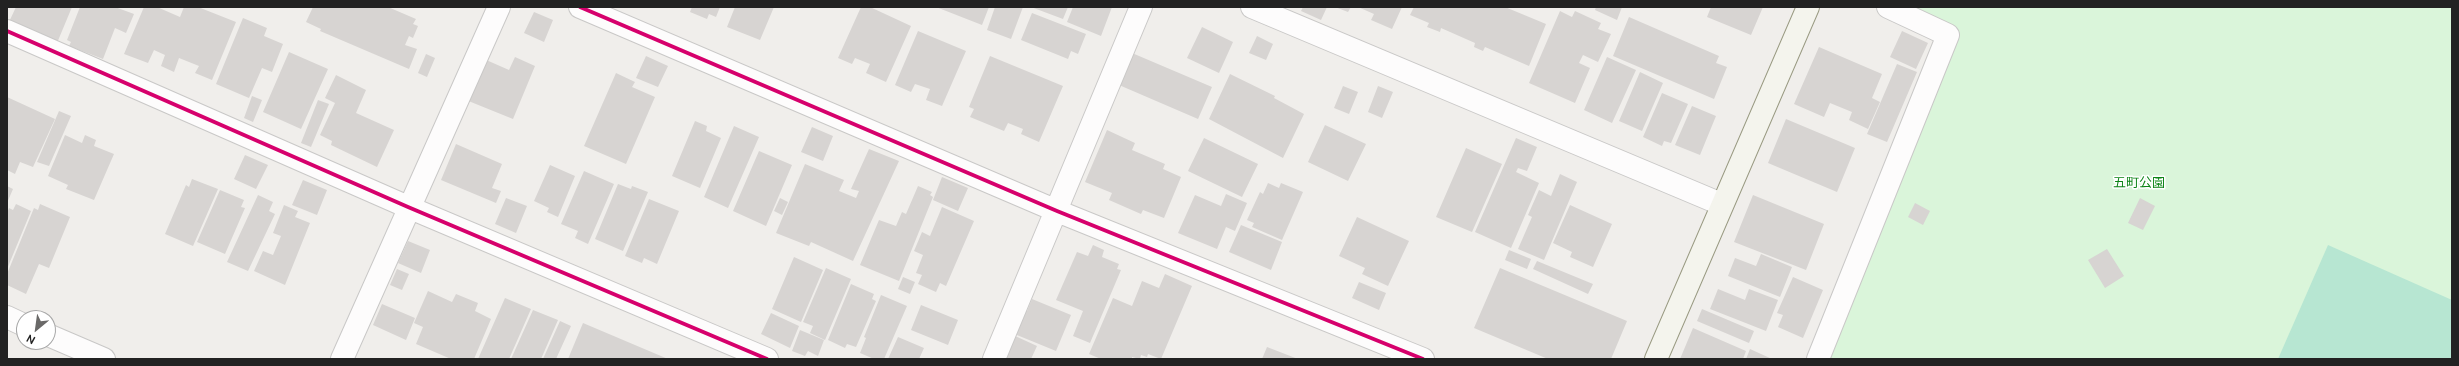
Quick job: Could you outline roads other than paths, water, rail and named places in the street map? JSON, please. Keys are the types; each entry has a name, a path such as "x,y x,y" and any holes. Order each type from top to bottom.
{"street":[{"path":"342,359 408,207 498,7"},
{"path":"580,7 1057,211 1423,359"},
{"path":"994,359 1141,7"},
{"path":"1252,7 1721,204"},
{"path":"1656,359 1721,204 1808,7"},
{"path":"1818,359 1948,35 1888,7"},
{"path":"7,31 408,207 767,359"},
{"path":"56,338 104,359"}],"park label":[{"name":"五町公園","path":"2139,183"}]}
